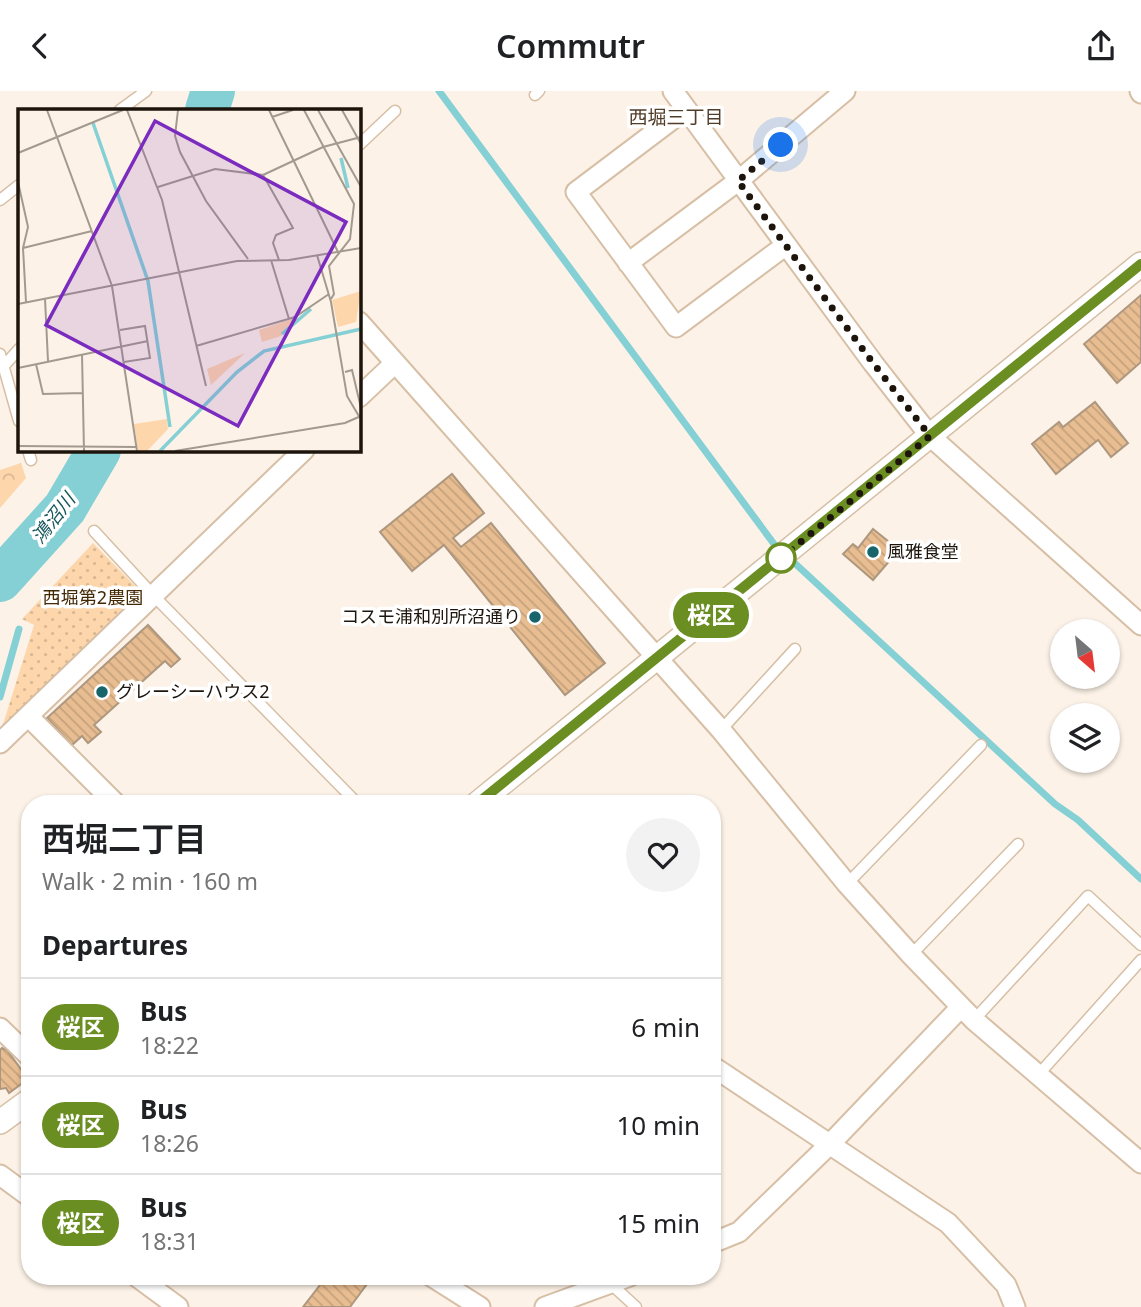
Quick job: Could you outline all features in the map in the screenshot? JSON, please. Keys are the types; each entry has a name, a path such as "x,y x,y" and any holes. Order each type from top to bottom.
{"street":[{"path":"673,91 930,436 1141,625"},
{"path":"628,263 738,181 845,91"},
{"path":"686,109 576,192 676,327 786,246"},
{"path":"488,795 1141,264"},
{"path":"360,324 721,730 847,884 911,955 968,1014 1141,1163"},
{"path":"360,396 395,363"},
{"path":"0,743 303,451"},
{"path":"28,716 107,795"},
{"path":"721,1239 739,1232 968,1014"},
{"path":"0,1028 21,1048"},
{"path":"721,1072 947,1223 1006,1285 1015,1307"},
{"path":"0,1122 21,1107"},
{"path":"0,1174 21,1190"},
{"path":"148,1285 178,1307"},
{"path":"446,1285 481,1307"},
{"path":"545,1307 607,1285"}],"lane":[{"path":"121,109 146,91"},
{"path":"360,144 396,111"},
{"path":"0,200 18,186"},
{"path":"4,367 18,350"},
{"path":"0,354 18,417"},
{"path":"94,531 349,795"},
{"path":"721,730 795,649"},
{"path":"847,884 981,745"},
{"path":"911,955 1018,844"},
{"path":"968,1014 1088,896 1141,945"},
{"path":"1039,1074 1141,960"},
{"path":"611,1285 636,1307"}],"green space":[{"path":"21,463 26,478 0,508 0,470"},
{"name":"西堀第2農園","path":"93,543 142,593 0,734 34,625 22,619"}],"building":[{"path":"1141,295 1141,362 1117,383 1084,344"},
{"path":"1095,402 1128,443 1111,457 1098,440 1056,474 1032,444 1059,422 1063,427"},
{"name":"コスモ浦和別所沼通り","path":"452,474 484,513 453,538 461,547 491,523 605,663 565,695 444,545 412,571 380,532"},
{"path":"873,529 899,550 873,580 843,554 853,544 858,548"},
{"name":"グレーシーハウス2","path":"148,625 180,659 171,667 165,661 94,725 101,732 88,743 82,736 72,745 47,718"},
{"path":"0,1050 7,1050 21,1069 21,1084 9,1093 6,1088 0,1089"},
{"path":"320,1285 366,1285 350,1307 303,1307"}],"waterway":[{"name":"鴻沼川","path":"207,109 213,91"},
{"path":"439,91 774,544 1055,804 1078,820 1141,879"},
{"name":"鴻沼川","path":"0,580 65,508 98,451"},
{"path":"0,697 19,629"}],"bus line":[{"name":"桜区","path":"488,795 1141,264"}],"place":[{"name":"風雅食堂","path":"873,552"},
{"name":"コスモ浦和別所沼通り","path":"535,617"},
{"name":"グレーシーハウス2","path":"102,692"}],"district":[{"name":"西堀三丁目","path":"676,117"}],"route":[{"path":"781,145 738,181 930,436 781,558"}]}
